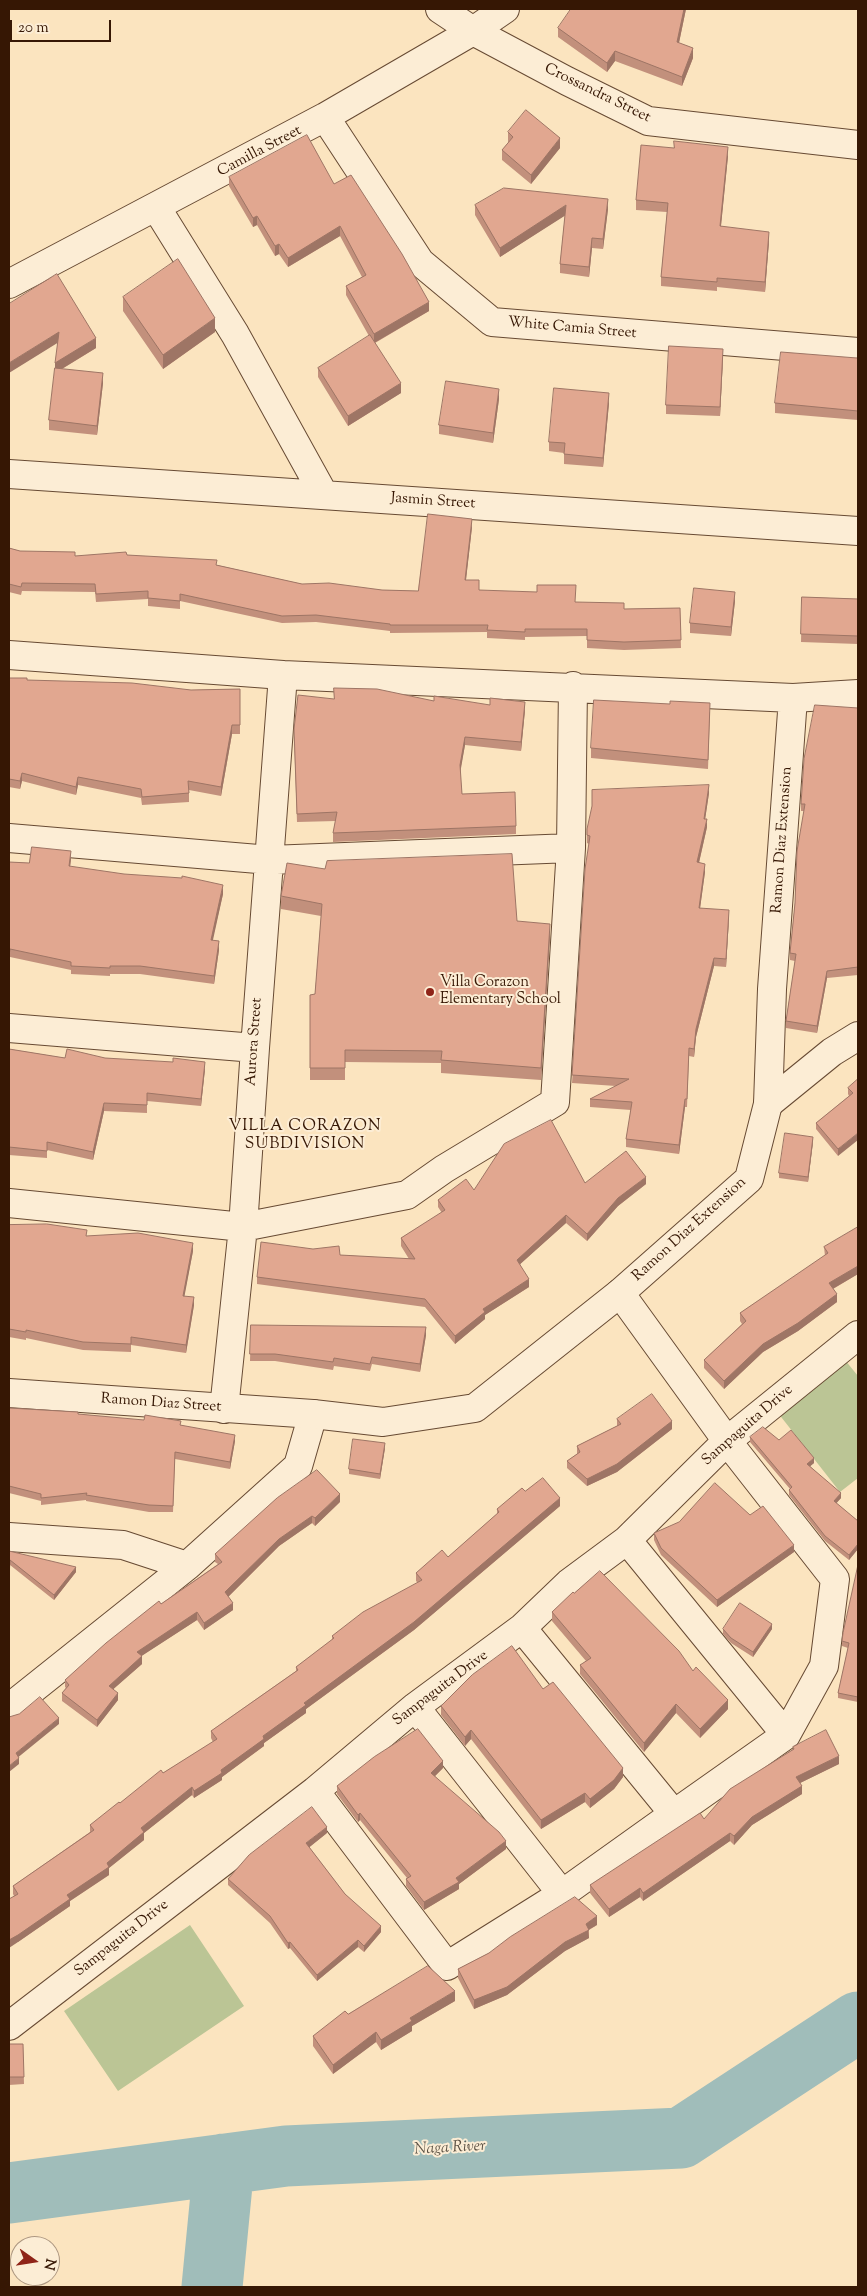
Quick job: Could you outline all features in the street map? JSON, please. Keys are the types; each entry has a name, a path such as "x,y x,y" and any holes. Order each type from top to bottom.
{"street":[{"name":"Crossandra Street","path":"440,9 473,31 648,121 858,145"},
{"name":"Camilla Street","path":"9,284 325,117 473,31 505,9"},
{"name":"White Camia Street","path":"325,117 420,262 492,322 858,352"},
{"path":"156,207 235,334 324,495"},
{"name":"Jasmin Street","path":"9,474 858,531"},
{"path":"9,656 283,675 573,686 793,698 858,694"},
{"name":"Aurora Street","path":"224,1409 243,1227 254,1048 283,675"},
{"path":"9,1203 243,1227 407,1195 444,1169 555,1102 571,848 573,686"},
{"name":"Ramon Diaz Extension","path":"313,1414 384,1422 475,1408 620,1293 749,1179 768,1104 772,989 793,698"},
{"path":"9,838 270,860 571,848"},
{"path":"9,1028 254,1048"},
{"path":"768,1104 832,1052 858,1036"},
{"path":"315,1791 447,1966 562,1894 786,1735 824,1666 835,1579 727,1441 620,1293"},
{"name":"Sampaguita Drive","path":"9,2026 315,1791 415,1707 522,1628 569,1583 626,1540 727,1441 858,1335"},
{"name":"Ramon Diaz Street","path":"9,1393 313,1414"},
{"path":"12,1701 187,1566 298,1466 313,1414"},
{"path":"9,1537 123,1545 187,1566"},
{"path":"626,1540 786,1735"},
{"path":"522,1628 674,1814"},
{"path":"415,1707 562,1894"}],"green space":[{"path":"845,1360 858,1376 858,1478 840,1492 778,1413"},
{"path":"190,1925 244,2006 118,2091 64,2011"}],"building":[{"path":"571,9 684,9 677,42 693,48 682,77 615,51 607,63 558,28"},
{"path":"526,110 560,138 531,175 502,150 513,137 508,132"},
{"path":"307,135 334,184 351,175 402,254 429,302 374,334 346,286 366,275 340,226 288,258 279,244 275,246 257,216 253,218 229,177"},
{"path":"674,141 728,147 720,226 769,232 765,282 717,278 717,282 661,277 668,203 636,200 641,145 674,148"},
{"path":"504,188 608,199 603,239 592,238 589,267 560,264 566,205 500,248 475,205"},
{"path":"178,259 215,318 163,355 123,297"},
{"path":"57,274 96,338 55,363 59,332 9,363 9,304"},
{"path":"370,335 401,383 348,416 318,368"},
{"path":"669,346 723,349 720,407 666,405"},
{"path":"781,352 858,357 858,411 775,403"},
{"path":"55,368 103,373 97,426 49,420"},
{"path":"446,381 499,389 493,433 439,425"},
{"path":"554,388 609,393 603,458 564,454 565,443 549,442"},
{"path":"428,514 472,519 465,580 479,580 479,590 537,592 537,585 576,585 575,602 624,603 624,609 680,608 681,640 624,642 587,640 587,629 525,629 525,632 487,630 488,625 390,625 316,615 282,616 180,594 180,601 148,598 148,591 96,594 95,584 22,583 21,587 9,584 9,548 20,551 75,552 75,556 126,552 127,555 217,560 216,565 302,584 329,583 382,590 418,591"},
{"path":"694,588 735,592 731,627 690,623"},
{"path":"802,597 858,599 858,636 801,634"},
{"path":"9,678 132,683 191,690 240,689 240,725 232,725 221,787 188,781 189,793 142,797 141,789 78,777 76,787 22,773 20,781 9,779"},
{"path":"334,688 377,689 434,701 434,696 490,705 490,698 525,702 521,742 465,737 460,765 462,794 515,792 516,826 333,833 337,812 297,814 294,729 298,695 334,699"},
{"path":"594,700 670,704 670,701 710,703 708,760 591,748"},
{"path":"815,705 858,708 858,967 827,971 817,1026 786,1021 796,954 790,953 795,903 797,851 805,804 801,804 804,759"},
{"path":"709,785 704,819 707,819 697,862 705,864 699,908 729,910 726,959 714,958 696,1029 694,1049 689,1048 687,1099 685,1099 679,1145 626,1139 632,1102 590,1099 629,1079 572,1075 585,869 590,836 587,835 587,829 592,806 592,790"},
{"path":"32,847 71,851 69,866 124,874 182,878 182,876 223,885 211,940 219,941 214,976 140,966 110,966 110,968 71,966 71,962 10,949 9,956 9,862 29,863"},
{"name":"Villa Corazon Elementary School","path":"512,854 517,921 550,924 541,1068 441,1060 442,1051 345,1050 345,1068 310,1068 310,995 315,994 322,904 281,896 287,863 325,869 327,861"},
{"path":"9,1049 65,1058 67,1049 105,1058 173,1062 173,1058 205,1062 201,1099 147,1093 147,1105 104,1103 93,1152 47,1142 47,1151 9,1147"},
{"path":"858,1079 858,1133 838,1149 816,1123 853,1093 848,1088"},
{"path":"551,1120 585,1183 626,1151 646,1177 618,1198 587,1234 566,1215 517,1260 529,1279 483,1309 485,1312 455,1336 425,1299 257,1277 261,1242 313,1249 339,1246 340,1255 415,1259 401,1238 445,1210 438,1200 466,1179 474,1190 504,1144"},
{"path":"785,1133 813,1137 808,1177 779,1173"},
{"path":"47,1224 87,1230 86,1236 138,1233 193,1243 183,1296 194,1297 186,1345 131,1337 131,1344 83,1342 26,1330 26,1332 9,1329 9,1225"},
{"path":"858,1227 858,1266 829,1283 837,1294 798,1323 763,1344 724,1381 704,1360 746,1321 740,1313 828,1253 824,1247"},
{"path":"251,1325 426,1327 420,1364 372,1357 370,1364 334,1358 333,1362 275,1354 250,1354"},
{"path":"652,1394 672,1421 617,1464 587,1479 567,1461 580,1452 577,1446 621,1424 617,1419"},
{"path":"9,1408 78,1412 78,1414 144,1420 145,1415 181,1421 180,1425 235,1435 230,1462 175,1452 173,1506 149,1505 86,1495 87,1493 41,1498 41,1494 9,1486"},
{"path":"763,1427 779,1440 791,1430 814,1458 807,1464 841,1493 834,1501 858,1521 858,1544 849,1555 825,1536 789,1490 792,1487 750,1437"},
{"path":"353,1439 385,1443 380,1474 349,1469"},
{"path":"317,1470 340,1494 315,1518 312,1516 279,1539 225,1592 233,1603 204,1623 197,1612 137,1652 142,1656 109,1686 118,1693 97,1720 62,1693 69,1685 65,1680 106,1643 159,1601 161,1604 222,1562 215,1554 277,1498"},
{"path":"543,1478 560,1498 414,1622 304,1703 306,1705 263,1736 264,1739 221,1770 222,1773 194,1791 192,1787 141,1828 144,1832 107,1863 109,1867 67,1895 70,1899 9,1940 9,1899 18,1894 13,1886 94,1830 90,1825 161,1770 163,1773 217,1739 211,1731 298,1670 296,1667 334,1638 332,1636 363,1612 422,1580 416,1573 442,1550 448,1557 499,1512 497,1509 522,1488 525,1491"},
{"path":"715,1483 750,1515 763,1506 794,1545 717,1600 661,1548 654,1533 679,1522"},
{"path":"9,1551 76,1567 54,1595 10,1560 9,1578"},
{"path":"858,1565 858,1697 838,1693 849,1643 842,1641 843,1633"},
{"path":"600,1571 679,1651 693,1671 696,1667 728,1700 700,1729 676,1704 644,1743 580,1665 591,1658 552,1612 573,1592"},
{"path":"740,1603 772,1624 753,1652 731,1638 723,1629"},
{"path":"512,1646 543,1689 553,1682 623,1768 614,1780 590,1799 585,1793 541,1820 471,1730 465,1737 441,1706 472,1675"},
{"path":"40,1697 59,1718 16,1753 19,1758 9,1766 9,1717 19,1714"},
{"path":"418,1729 443,1761 431,1773 499,1832 506,1841 456,1878 459,1882 424,1902 406,1879 411,1876 360,1813 358,1815 337,1786 374,1757"},
{"path":"826,1730 839,1756 796,1777 802,1786 752,1817 734,1836 730,1833 643,1893 640,1888 609,1909 590,1885 700,1813 704,1819 730,1789 794,1749 793,1747"},
{"path":"312,1807 327,1827 306,1843 345,1894 381,1926 364,1946 358,1940 317,1975 290,1942 288,1943 270,1916 228,1879 249,1855"},
{"path":"575,1897 597,1916 586,1924 589,1930 565,1942 507,1987 474,2000 458,1969 489,1953 510,1937"},
{"path":"428,1966 455,1991 410,2018 412,2021 381,2040 376,2032 333,2065 313,2036 345,2011 348,2014"},
{"path":"9,2044 23,2044 24,2077 9,2077"}],"waterway":[{"name":"Naga River","path":"9,2193 286,2156 681,2138 858,2022"},
{"path":"212,2287 224,2164"}],"place":[{"name":"Villa Corazon Elementary School","path":"430,992"}],"district":[{"name":"VILLA CORAZON SUBDIVISION","path":"305,1136"}]}
